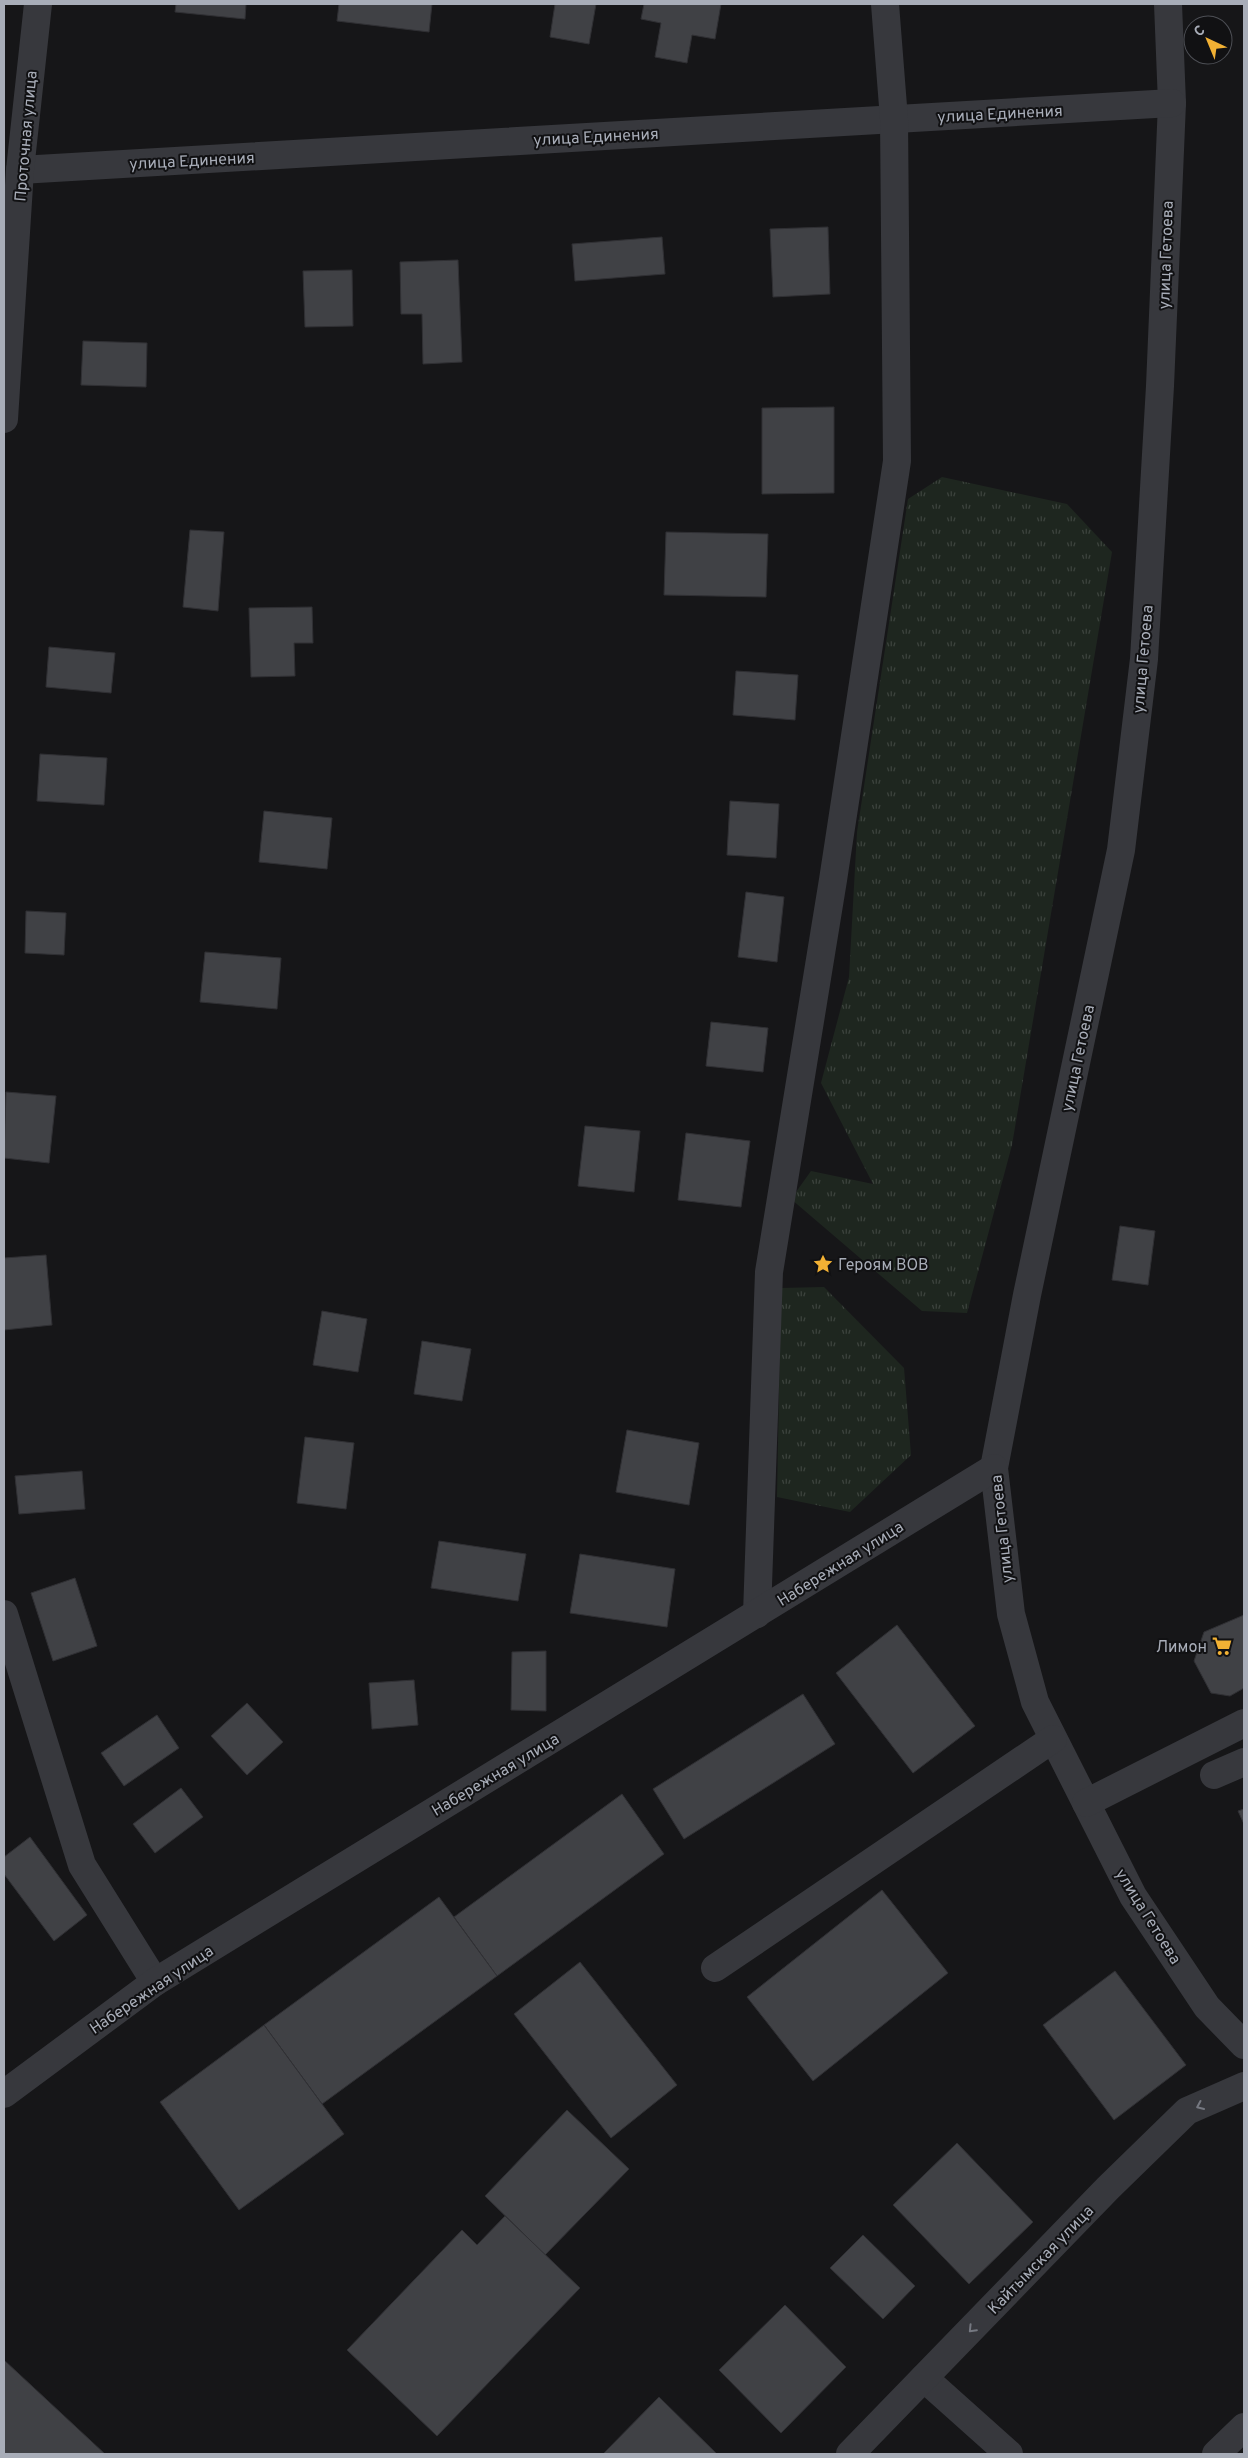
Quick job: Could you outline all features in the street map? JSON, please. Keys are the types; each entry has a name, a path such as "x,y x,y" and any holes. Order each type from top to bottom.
{"street":[{"name":"Проточная улица","path":"4,419 20,170 38,4"},
{"path":"757,1614 768,1272 833,880 897,462 894,119 885,4"},
{"name":"улица Гетоева","path":"1168,4 1172,103 1160,386 1144,659 1122,850 1027,1295 994,1468 1011,1614 1034,1702 1132,1896 1207,2007 1244,2045"},
{"name":"улица Единения","path":"20,170 1172,103"},
{"name":"Набережная улица","path":"4,2094 155,1982 994,1468"},
{"path":"4,1614 82,1865 155,1982"},
{"path":"1086,1803 1244,1723"},
{"path":"715,1968 1053,1739"},
{"path":"1214,1775 1244,1762"},
{"name":"Кайтымская улица","path":"850,2454 1108,2188 1187,2111 1244,2086"},
{"path":"924,2378 1008,2454"},
{"path":"1216,2454 1244,2427"}],"green space":[{"path":"942,477 1067,504 1112,552 1012,1145 967,1313 922,1311 791,1199 811,1171 873,1184 821,1083 849,977 857,832 908,499"},
{"path":"824,1287 904,1368 911,1455 850,1512 777,1497 781,1288"}],"building":[{"path":"176,4 246,4 245,19 175,12"},
{"path":"339,4 432,4 429,32 337,21"},
{"path":"555,4 596,4 589,44 550,37"},
{"path":"644,4 721,4 715,39 692,35 687,63 655,57 661,23 641,19"},
{"path":"828,227 830,294 773,297 770,229"},
{"path":"662,237 665,274 575,281 572,244"},
{"path":"458,260 462,362 423,364 422,314 401,314 400,262"},
{"path":"352,270 353,326 305,327 303,271"},
{"path":"83,341 147,343 146,387 81,385"},
{"path":"834,407 834,493 762,494 762,408"},
{"path":"190,530 224,532 218,611 183,607"},
{"path":"666,532 768,534 766,597 664,595"},
{"path":"312,607 313,643 294,643 295,676 251,677 249,608"},
{"path":"49,647 115,653 111,693 46,687"},
{"path":"736,671 798,675 795,720 733,715"},
{"path":"40,754 107,758 104,805 37,801"},
{"path":"730,801 779,804 776,858 727,855"},
{"path":"264,811 332,818 327,869 259,862"},
{"path":"746,892 784,897 777,962 738,957"},
{"path":"26,911 66,913 64,955 25,953"},
{"path":"205,952 281,958 277,1009 200,1002"},
{"path":"711,1022 768,1028 763,1072 706,1066"},
{"path":"6,1092 56,1096 49,1163 4,1158"},
{"path":"585,1126 640,1131 634,1192 578,1186"},
{"path":"686,1133 750,1141 741,1207 678,1200"},
{"path":"1120,1226 1155,1231 1148,1285 1112,1280"},
{"path":"46,1255 52,1325 4,1330 4,1258"},
{"path":"322,1311 367,1319 358,1372 313,1365"},
{"path":"422,1341 471,1349 462,1401 414,1394"},
{"path":"627,1430 699,1443 689,1505 616,1492"},
{"path":"305,1437 354,1443 346,1509 297,1503"},
{"path":"82,1471 85,1509 19,1514 15,1476"},
{"path":"439,1541 526,1554 518,1601 431,1588"},
{"path":"580,1554 675,1569 667,1627 570,1613"},
{"path":"75,1578 97,1646 53,1661 31,1593"},
{"name":"Лимон","path":"1244,1615 1244,1688 1230,1696 1211,1693 1194,1661 1204,1632"},
{"path":"897,1625 975,1726 913,1773 836,1673"},
{"path":"546,1651 546,1711 511,1710 512,1652"},
{"path":"414,1680 418,1725 372,1729 369,1683"},
{"path":"803,1694 835,1744 684,1839 653,1789"},
{"path":"247,1703 283,1742 247,1775 211,1736"},
{"path":"157,1715 179,1748 124,1786 101,1753"},
{"path":"181,1788 203,1817 155,1853 133,1824"},
{"path":"622,1794 664,1854 497,1976 454,1917"},
{"path":"1244,1809 1244,1824 1238,1811"},
{"path":"30,1837 87,1915 54,1941 4,1874 4,1857"},
{"path":"882,1890 948,1973 813,2081 747,1997"},
{"path":"439,1897 497,1976 322,2104 264,2025"},
{"path":"580,1962 677,2085 611,2138 514,2014"},
{"path":"1115,1971 1186,2065 1114,2120 1043,2025"},
{"path":"264,2025 344,2134 239,2210 160,2102"},
{"path":"567,2110 629,2169 545,2255 485,2196"},
{"path":"957,2143 1033,2222 969,2284 893,2205"},
{"path":"505,2216 580,2288 437,2436 347,2350 462,2230 477,2245"},
{"path":"863,2235 915,2286 883,2319 830,2268"},
{"path":"785,2305 846,2367 781,2433 719,2370"},
{"path":"4,2360 105,2454 4,2454"},
{"path":"659,2397 717,2454 603,2454"}],"place":[{"name":"Героям ВОВ","path":"823,1264"},
{"name":"Лимон","path":"1222,1646"}]}
